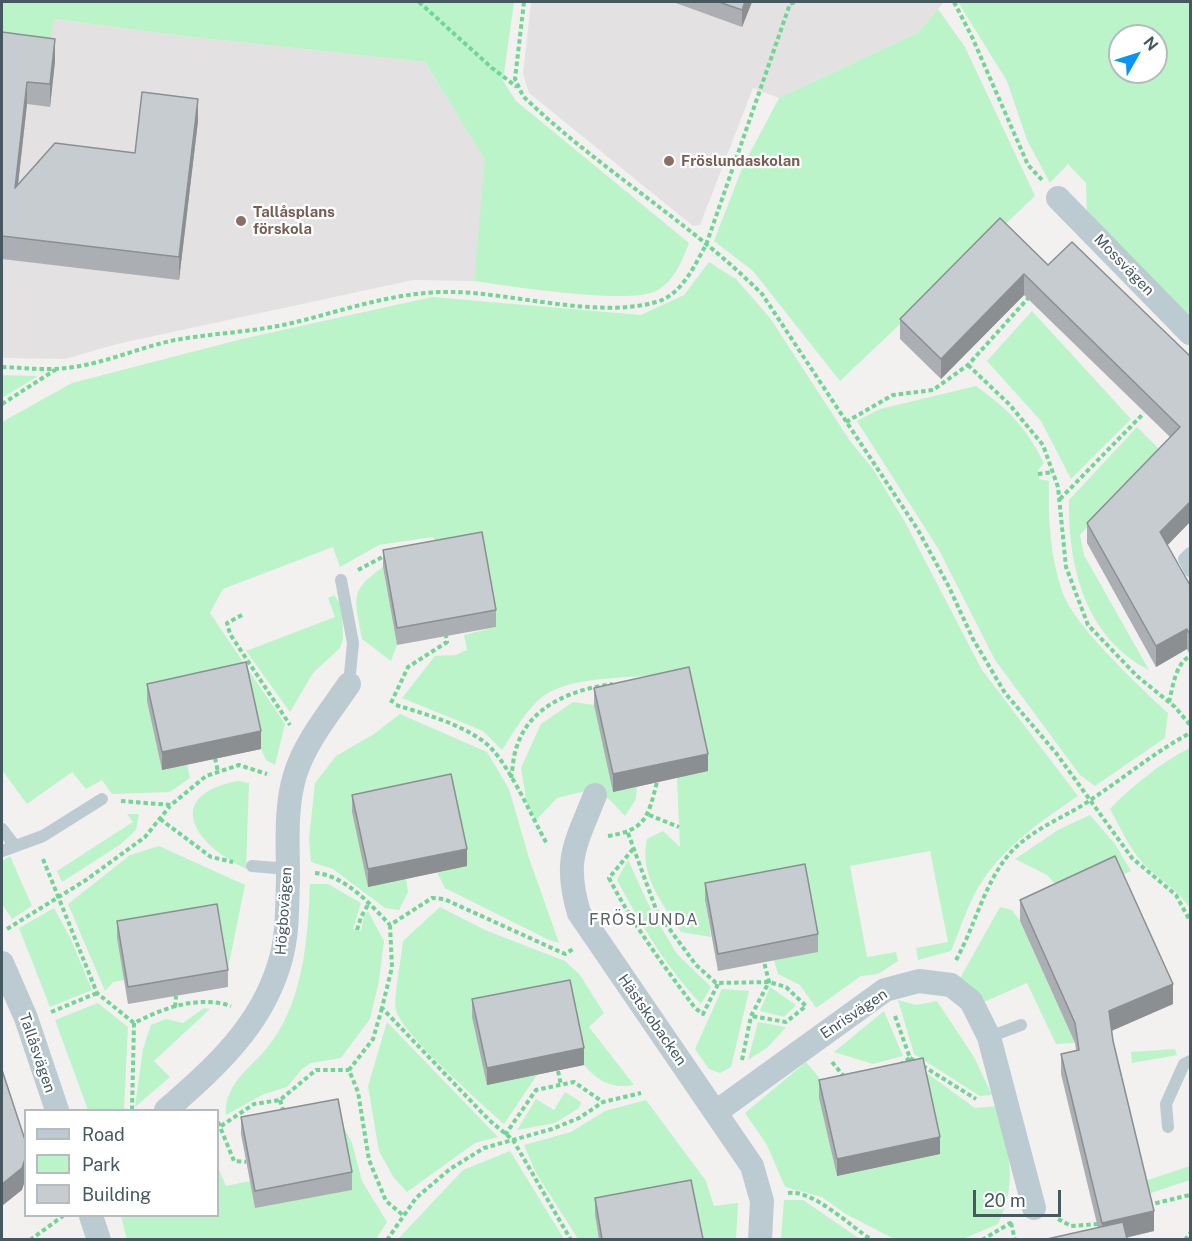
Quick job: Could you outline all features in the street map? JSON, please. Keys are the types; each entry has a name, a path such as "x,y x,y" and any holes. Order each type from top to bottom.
{"street":[{"name":"Mossvägen","path":"1058,198 1191,333"},
{"name":"Högbovägen","path":"167,1109 212,1070 235,1046 263,1005 280,964 286,922 298,871 289,815 295,774 314,737 349,684"},
{"name":"Hästskobacken","path":"595,795 574,850 572,890 579,913 752,1166 760,1196 760,1239"},
{"name":"Tallåsvägen","path":"2,963 26,1018 57,1109"},
{"name":"Enrisvägen","path":"716,1112 885,990 919,981 951,985 971,1001 989,1037 1034,1208"},
{"path":"93,1217 99,1239"}],"lane":[{"path":"1191,553 1184,559 1191,571"},
{"path":"342,580 353,644 349,684"},
{"path":"2,851 34,839 102,799"},
{"path":"2,829 15,846"},
{"path":"252,866 298,871"},
{"path":"989,1037 1021,1025"},
{"path":"1168,1128 1166,1104 1184,1064 1191,1061"}],"path":[{"path":"419,2 492,68 518,87 542,112 706,245 762,294 918,530 948,585 973,639 1005,693 1056,753 1132,858 1176,895 1191,921"},
{"path":"518,87 516,69 524,2"},
{"path":"2,367 56,370 77,367 174,341 291,323 363,303 413,294 452,292 572,304 638,306 659,301 674,293 687,277 706,245 790,4 795,2"},
{"path":"954,2 972,37 1028,165 1058,198"},
{"path":"846,422 893,395 933,390 968,365 1037,289"},
{"path":"968,365 1009,404 1042,445 1053,472 1059,500 1066,567 1088,625 1137,676 1169,702 1191,725"},
{"path":"2,404 56,370"},
{"path":"1059,500 1144,413"},
{"path":"1038,474 1053,472"},
{"path":"342,580 382,556 391,554"},
{"path":"242,615 227,623 230,634 290,724 287,735"},
{"path":"446,636 447,642 408,667 394,704 457,727 482,741 500,760 547,843 574,850 628,833 649,815 657,782"},
{"path":"1169,702 1177,672 1186,658 1191,656"},
{"path":"511,779 517,745 534,715 557,700 599,686 618,684"},
{"path":"942,984 967,940 992,881 1007,857 1042,826 1090,801 1163,748 1191,733"},
{"path":"215,758 218,772"},
{"path":"7,928 60,896 145,837 171,805 206,776 239,765 293,784"},
{"path":"102,799 171,805"},
{"path":"649,815 679,827"},
{"path":"160,819 211,857 252,866"},
{"path":"628,833 657,912 696,964 718,983 769,982 786,987 806,1006 786,1022 751,1016"},
{"path":"34,839 60,896 66,919 97,993 135,1023"},
{"path":"633,848 609,878 622,904 655,954 695,1008 703,1014 718,983"},
{"path":"298,871 323,874 354,891 369,903 390,926 392,967 382,1008 373,1039 349,1070"},
{"path":"390,926 432,898 444,899 565,954 594,937"},
{"path":"357,930 369,903"},
{"path":"741,1094 742,1063 751,1016 769,982 764,962"},
{"path":"885,990 910,1058 976,1099 988,1103 1004,1095"},
{"path":"45,1015 97,993"},
{"path":"175,1006 176,996"},
{"path":"135,1023 156,1012 192,1002 222,1003 256,1015"},
{"path":"382,1008 505,1135 513,1140 571,1239"},
{"path":"132,1109 135,1023"},
{"path":"813,1041 845,1076 848,1083"},
{"path":"891,1070 910,1058"},
{"path":"246,1162 234,1161 219,1124 254,1104 280,1100 316,1070 349,1070"},
{"path":"349,1070 358,1092 369,1160 386,1201 404,1216"},
{"path":"558,1071 561,1085"},
{"path":"845,1076 856,1074"},
{"path":"505,1135 536,1090 574,1082 603,1102"},
{"path":"387,1239 416,1198 450,1169 484,1148 561,1126 579,1118 603,1102 641,1094"},
{"path":"280,1100 285,1117"},
{"path":"760,1196 793,1192 818,1202 872,1239"},
{"path":"1148,1205 1191,1195"},
{"path":"982,1239 1034,1208 1071,1226 1098,1224"},
{"path":"30,1239 60,1217"},
{"path":"1011,1222 1016,1239"},
{"path":"1185,1239 1191,1233"}],"shaded area":[{"name":"Fröslundaskolan","path":"531,2 944,2 917,33 779,98 753,88 700,225 693,226 529,93 523,74"},
{"name":"Tallåsplans förskola","path":"53,19 183,36 425,62 487,163 474,281 413,280 117,344 65,359 2,358 2,54"}],"green space":[{"path":"2,2 514,2 503,81 516,101 689,243 673,277 656,291 642,295 568,293 474,281 485,160 425,62 183,36 54,19 48,60 2,54"},
{"path":"958,2 1190,2 1190,318 1087,214 1086,183 1068,164 1050,183 1027,140 1007,81"},
{"path":"938,9 965,47 1035,196 840,381 753,271 714,241 743,166 779,98 917,33"},
{"path":"709,262 736,279 770,318 850,441 873,469 906,524 982,670 1078,796 1050,815 1011,847 989,872 971,902 951,951 918,960 916,948 948,942 930,851 850,866 867,957 896,952 898,961 878,974 861,976 816,1008 800,985 778,974 774,960 818,951 705,900 711,937 681,932 649,877 645,852 647,839 663,831 680,847 677,778 708,771 652,692 647,676 592,680 552,691 530,709 502,750 483,731 402,698 435,656 456,655 467,650 464,635 496,627 452,555 432,537 379,545 340,567 333,547 223,589 210,613 285,724 275,765 266,760 261,749 187,764 190,778 170,792 112,794 102,780 86,789 72,772 27,804 2,770 2,422 72,383 242,339 432,297 641,315 684,295"},
{"path":"1032,311 1131,419 1071,479 1041,421 987,361"},
{"path":"2,375 38,376 2,398"},
{"path":"976,386 998,403 1023,429 1044,463 1038,470 1039,479 1049,481 1052,550 1062,591 1069,605 1093,638 1168,713 1165,738 1095,786 1080,775 995,660 939,550 857,421 880,409"},
{"path":"1137,427 1160,450 1080,535 1084,555 1149,670 1127,656 1109,639 1095,619 1077,575 1070,525 1069,500"},
{"path":"383,567 397,645 391,661 362,639 357,606 359,590"},
{"path":"334,595 342,606 343,639 340,648 313,673 290,712 246,651 335,617 328,598"},
{"path":"573,702 594,705 637,786 636,799 625,816 609,799 585,791 557,798 536,820 527,804 521,768 541,724"},
{"path":"400,714 487,752 509,789 529,858 559,943 445,888 437,872 406,878 408,892 399,910 385,908 333,869 311,862 309,839 315,783 336,756 374,734"},
{"path":"1190,748 1190,908 1137,856 1110,809 1148,775"},
{"path":"238,781 249,783 246,869 222,855 205,841 195,823 193,813 195,805 207,792"},
{"path":"127,814 139,814 136,830 121,844 62,882 57,871 133,822"},
{"path":"1090,815 1115,844 1131,871 1068,898 1047,875 1015,859 1058,830"},
{"path":"159,846 245,885 227,973 124,980 113,982 105,991 68,904 130,855"},
{"path":"10,856 32,906 12,919 2,904 2,861"},
{"path":"628,860 652,912 677,954 711,987 701,1004 676,975 655,945 617,880"},
{"path":"310,884 328,884 361,903 353,929 361,931 364,916 368,911 384,941 379,981 370,1019 341,1058 311,1063 302,1069 287,1087 264,1094 226,1115 226,1103 235,1083 273,1040 292,1004 306,945"},
{"path":"440,907 485,930 565,961 580,975 604,1013 589,1027 634,1085 619,1086 606,1083 584,1065 487,1085 537,1075 504,1124 479,1102 412,1035 396,1010 403,941"},
{"path":"1000,907 1012,910 1020,921 1075,1043 1056,1044 1027,983 984,1002 959,980"},
{"path":"54,908 70,937 92,990 50,1007 19,928"},
{"path":"770,987 796,1005 784,1017 760,1011"},
{"path":"722,989 749,991 731,1067 720,1073 709,1069 695,1049"},
{"path":"898,1000 916,1005 937,1001 974,1057 992,1095 980,1096 914,1054"},
{"path":"98,1003 128,1027 124,1109 88,1109 55,1020"},
{"path":"204,1008 210,1009 154,1061 170,1077 135,1107 143,1049 151,1025 166,1019 183,1023"},
{"path":"884,1011 903,1056 873,1064 834,1052"},
{"path":"387,1022 498,1137 475,1143 407,1192 394,1178 379,1151 368,1086"},
{"path":"758,1022 786,1027 768,1047 748,1060"},
{"path":"1175,1049 1177,1055 1132,1063 1131,1052"},
{"path":"806,1062 833,1094 820,1098 837,1176 940,1154 923,1075 928,1074 975,1108 997,1106 1008,1151 1010,1179 1008,1194 998,1224 963,1239 896,1240 846,1214 822,1197 785,1187 767,1145 745,1113"},
{"path":"565,1092 581,1102 579,1108 555,1123 517,1130 536,1099 554,1110"},
{"path":"646,1100 706,1181 714,1206 738,1203 736,1239 578,1239 536,1173 524,1145 571,1132 605,1111"},
{"path":"338,1116 352,1143 362,1181 387,1222 376,1239 127,1240 121,1217 219,1217 219,1169 226,1186 250,1181 255,1208"},
{"path":"510,1151 564,1239 398,1239 463,1170"},
{"path":"1190,1166 1190,1180 1145,1195 1145,1181"},
{"path":"784,1200 803,1200 860,1239 781,1239"}],"building":[{"path":"719,2 745,2 742,10"},
{"path":"2,32 55,39 50,84 27,82 15,188 55,143 135,153 142,92 198,99 179,257 2,236"},
{"path":"1000,218 1048,265 1072,242 1191,357 1191,501 1160,532 1191,587 1191,637 1187,629 1156,646 1087,523 1180,427 1024,274 941,359 900,319"},
{"path":"482,532 496,610 397,628 383,550"},
{"path":"246,662 261,731 162,752 147,684"},
{"path":"689,667 708,754 613,774 594,688"},
{"path":"451,774 467,849 368,869 352,795"},
{"path":"1115,856 1173,984 1109,1011 1113,1041 1154,1211 1102,1223 1061,1054 1079,1050 1075,1023 1020,900"},
{"path":"805,864 818,934 718,954 705,883"},
{"path":"217,904 228,970 128,987 117,921"},
{"path":"570,980 584,1048 487,1068 472,999"},
{"path":"923,1058 940,1137 837,1159 819,1080"},
{"path":"2,1070 24,1137 24,1162 22,1168 2,1184"},
{"path":"338,1099 352,1172 255,1191 241,1117"},
{"path":"691,1180 703,1239 602,1239 595,1198"},
{"path":"1123,1222 1127,1239 1047,1239"}],"place":[{"name":"Fröslundaskolan","path":"669,161"},
{"name":"Tallåsplans förskola","path":"241,221"}],"district":[{"name":"FRÖSLUNDA","path":"644,920"}]}
